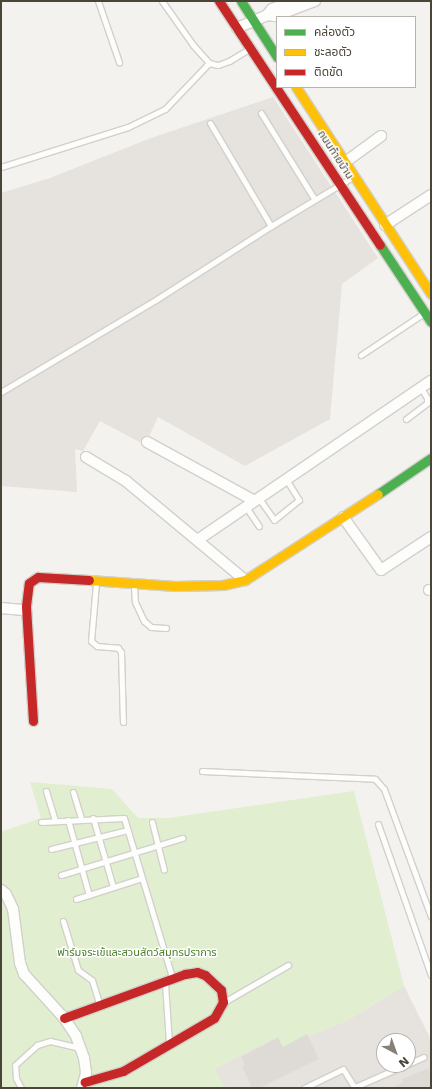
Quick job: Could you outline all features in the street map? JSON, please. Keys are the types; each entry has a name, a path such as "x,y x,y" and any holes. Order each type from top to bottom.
{"street":[{"name":"ถนนท้ายบ้าน","path":"219,1 276,88"},
{"path":"241,1 276,55"},
{"path":"237,28 267,15 272,9 294,1"},
{"path":"267,15 275,16 315,1"},
{"name":"ถนนท้ายบ้าน","path":"276,88 431,322"},
{"name":"ถนนท้ายบ้าน","path":"297,88 353,177 431,294"},
{"path":"344,163 381,136"},
{"path":"385,225 431,195"},
{"path":"199,539 252,501 431,382"},
{"path":"147,442 252,501"},
{"path":"86,457 126,480 199,539 245,580"},
{"path":"33,721 26,610 29,584 38,577 134,584 224,585 245,580 259,573 431,458"},
{"path":"343,517 381,570 431,537"},
{"path":"1,608 26,610"},
{"path":"1,890 8,897 13,909 20,963 24,974 64,1018 80,1048 86,1073 83,1085"},
{"path":"64,1018 169,979 197,972 205,975 221,990 223,1002 214,1018 169,1043 124,1071 83,1085"}],"lane":[{"path":"98,1 119,62"},
{"path":"162,1 193,45 209,63 218,65 229,61 250,48"},
{"path":"1,167 128,127 165,108 209,63"},
{"path":"261,113 315,200"},
{"path":"210,123 271,226"},
{"path":"1,392 157,299 271,226 353,177"},
{"path":"361,355 424,312"},
{"path":"406,419 427,403 427,398 420,388"},
{"path":"252,501 274,520 299,500 286,479"},
{"path":"252,501 259,526"},
{"path":"96,582 91,641 96,646 118,648 122,652 123,722"},
{"path":"134,584 135,602 144,621 151,627 166,628"},
{"path":"202,771 375,779 384,789 431,917"},
{"path":"46,791 54,821"},
{"path":"73,792 81,819"},
{"path":"40,822 93,818 124,818 169,979 165,1012 169,1043"},
{"path":"93,818 114,887"},
{"path":"68,820 89,895"},
{"path":"152,822 164,870"},
{"path":"378,824 431,975"},
{"path":"51,849 98,836 128,830"},
{"path":"61,875 182,838"},
{"path":"76,899 142,878"},
{"path":"63,920 78,970 92,980 99,1004"},
{"path":"223,1002 288,965"},
{"path":"21,1088 16,1078 15,1065 37,1045 50,1041 80,1048"},
{"path":"416,1060 424,1057"},
{"path":"304,1088 344,1069 355,1087 387,1073"}],"shaded area":[{"path":"273,97 378,258 342,284 330,419 245,466 158,417 145,445 100,421 83,451 75,449 77,492 1,486 1,193 50,178 151,138"},
{"path":"404,986 431,1040 431,1088 225,1088 214,1069 278,1036 345,1022"}],"green space":[{"name":"ฟาร์มจระเข้และสวนสัตว์สมุทรปราการ","path":"30,782 112,789 138,818 168,818 354,791 404,986 345,1022 283,1047 278,1036 215,1069 225,1088 1,1088 1,832 41,818"}],"building":[{"path":"307,1034 319,1059 259,1088 252,1088 242,1066 245,1065 241,1057 278,1038 283,1047"},
{"path":"429,1068 431,1088 391,1088 404,1082 402,1079"}],"traffic: fast":[{"path":"241,1 276,55"},
{"path":"380,245 431,322"},
{"path":"378,494 431,458"}],"traffic: slow":[{"path":"297,88 431,294"},
{"path":"89,580 175,586 223,585 245,580 378,494"}],"traffic: jam":[{"path":"219,1 276,87"},
{"path":"276,88 380,245"},
{"path":"33,721 26,606 29,583 38,577 89,580"},
{"path":"64,1018 185,974 197,972 205,975 221,990 223,1002 214,1018 123,1071 85,1082"}]}
